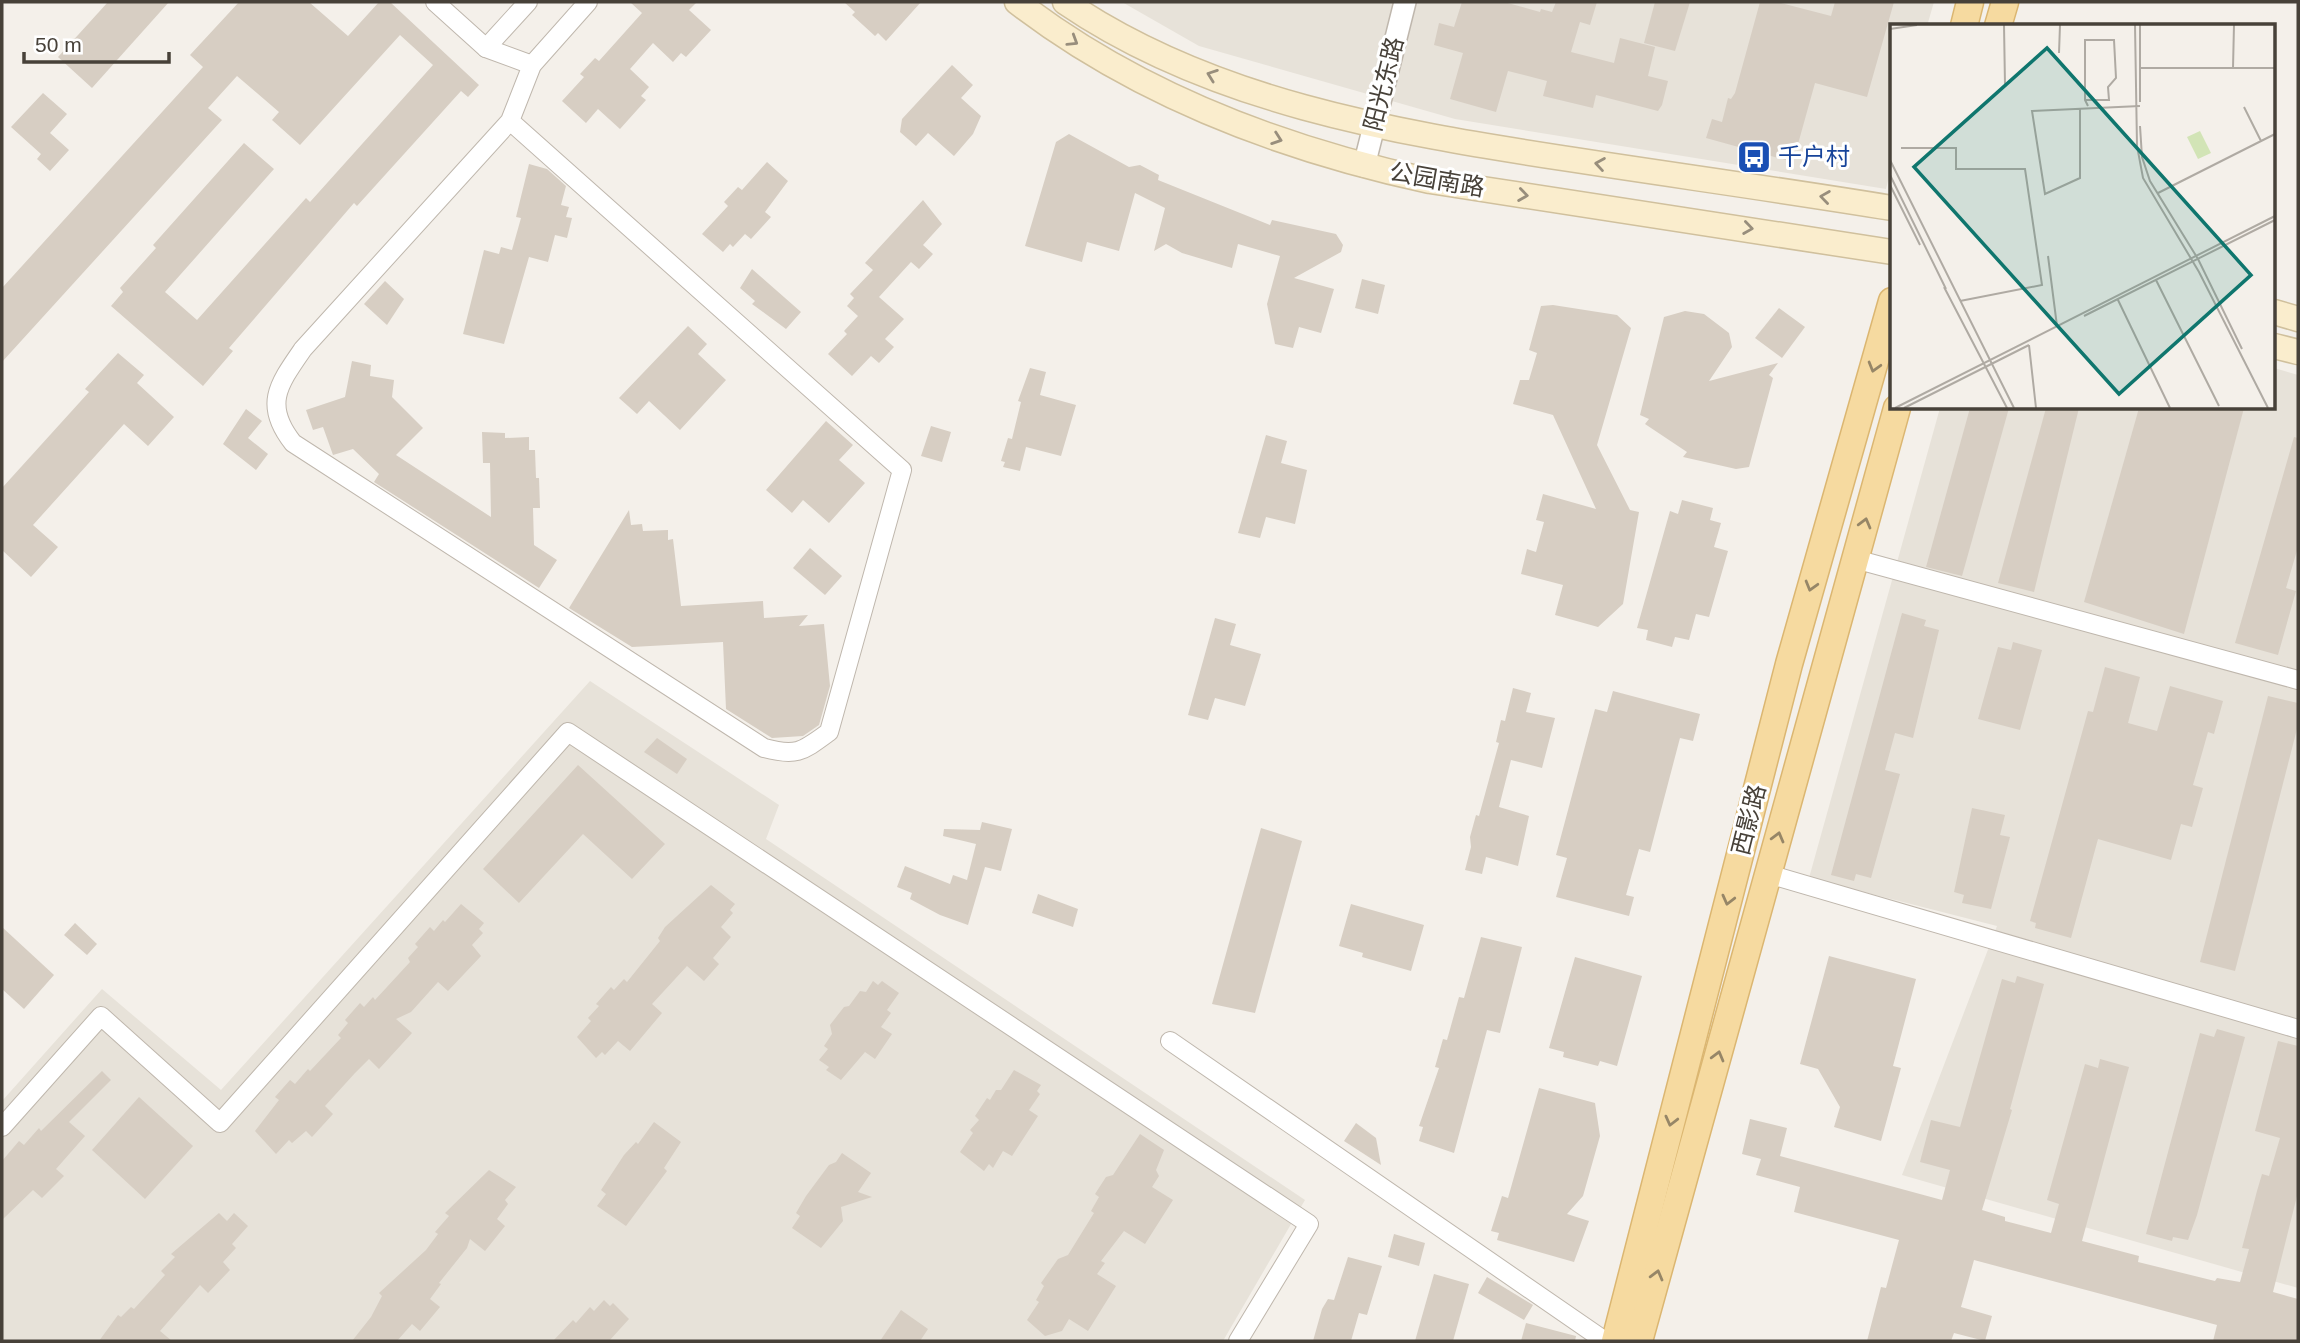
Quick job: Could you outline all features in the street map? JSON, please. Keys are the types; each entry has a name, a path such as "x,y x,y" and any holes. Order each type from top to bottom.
{"main road":[{"name":"公园南路","path":"1017,2 1073,42 1178,99 1245,129 1364,166 1430,181 1890,252"},
{"name":"公园南路","path":"1065,2 1123,38 1163,58 1265,94 1416,135 1890,208"},
{"path":"1964,24 1970,2"},
{"path":"1999,24 2005,2"},
{"name":"西影路","path":"1615,1341 1789,664 1890,308"},
{"path":"2276,313 2298,319"},
{"path":"2276,346 2298,352"},
{"name":"西影路","path":"1639,1341 1896,410"}],"street":[{"path":"435,2 486,48 532,65"},
{"path":"486,48 528,2"},
{"path":"510,121 902,470 829,732 808,747 787,754 764,748 293,443 279,425 276,403 283,378 303,349 510,121 532,65 588,2"},
{"name":"阳光东路","path":"1364,166 1405,2"},
{"path":"1855,559 2298,680"},
{"path":"2,1127 101,1016 220,1123 568,732 1309,1224 1238,1341"},
{"path":"1768,874 2298,1029"},
{"path":"1170,1041 1605,1341"}],"shaded area":[{"path":"1122,2 1934,2 1928,24 1890,24 1890,173 1886,189 1455,119 1199,46"},
{"path":"2276,369 2298,375 2298,1288 1902,1175 1997,926 1809,878 1939,410 2276,410"},
{"path":"590,681 779,805 766,839 1305,1200 1223,1341 2,1341 2,1101 102,989 221,1090"}],"building":[{"path":"108,2 169,2 92,88 58,57"},
{"path":"239,2 309,2 348,36 379,2 390,2 479,85 468,97 461,91 357,206 354,203 229,348 233,351 203,386 111,306 123,292 120,288 156,248 153,245 244,143 274,169 165,292 197,320 306,198 310,202 433,65 400,35 300,145 272,120 279,112 237,76 208,108 222,120 2,362 2,288 203,67 190,55"},
{"path":"630,2 697,2 689,10 711,30 686,57 681,53 673,62 653,43 630,69 649,87 641,96 646,100 620,129 598,109 586,123 562,101 584,77 580,74 595,58 599,61 642,13"},
{"path":"844,2 921,2 886,41 878,33 875,36 852,15 855,12"},
{"path":"1462,2 1504,2 1540,12 1541,9 1552,12 1556,2 1597,2 1590,25 1580,22 1571,52 1614,63 1620,38 1655,47 1648,76 1668,81 1662,105 1658,111 1596,95 1593,108 1543,96 1547,81 1508,71 1496,112 1450,99 1463,53 1434,45 1439,23 1454,27"},
{"path":"1655,2 1690,2 1675,51 1644,43"},
{"path":"1760,2 1777,2 1831,16 1835,2 1894,2 1867,97 1815,83 1793,162 1706,138 1712,119 1722,122 1728,98 1731,99 1735,93"},
{"path":"952,65 973,85 961,98 981,116 973,134 954,156 928,133 916,146 900,132 902,119"},
{"path":"43,93 67,114 50,133 69,150 50,171 37,159 41,154 11,127"},
{"path":"1069,134 1129,167 1140,165 1159,175 1158,180 1270,225 1272,220 1336,234 1343,245 1341,252 1294,278 1334,289 1321,333 1299,327 1293,348 1275,344 1267,304 1280,256 1238,244 1232,268 1182,253 1166,244 1154,251 1165,208 1135,193 1119,251 1087,242 1082,262 1025,246 1056,142"},
{"path":"767,162 788,181 765,212 771,217 751,239 745,234 733,247 730,244 723,252 702,234 728,206 724,202 738,187 742,190"},
{"path":"529,164 547,169 566,186 561,205 569,207 566,217 572,218 567,238 555,235 548,262 529,257 504,344 463,334 484,250 499,254 501,247 512,250 521,218 516,217"},
{"path":"923,200 942,224 923,245 933,254 919,269 911,262 879,297 904,319 885,339 894,347 879,363 871,356 852,376 828,354 847,334 844,331 858,316 847,306 854,298 850,294 873,270 865,263"},
{"path":"752,269 801,312 786,329 752,304 755,301 740,288"},
{"path":"1362,279 1385,285 1378,314 1355,308"},
{"path":"385,281 404,299 387,325 364,304"},
{"path":"1553,305 1617,315 1631,328 1597,445 1630,510 1639,512 1623,604 1598,627 1555,615 1563,585 1521,574 1527,549 1536,552 1544,522 1536,520 1543,494 1596,509 1553,415 1513,404 1520,380 1529,380 1537,353 1529,350 1541,306"},
{"path":"1779,308 1805,327 1782,358 1755,338"},
{"path":"1685,311 1704,314 1729,333 1732,347 1709,381 1778,363 1769,375 1773,378 1749,467 1736,469 1683,457 1687,452 1645,424 1649,419 1640,415 1664,317"},
{"path":"688,326 707,344 698,354 726,380 680,430 649,401 637,414 619,398"},
{"path":"118,353 144,375 137,383 174,417 148,446 124,424 33,525 58,547 31,577 2,550 2,488 89,392 85,389"},
{"path":"352,361 371,365 370,376 394,380 392,397 423,428 396,455 491,517 490,463 483,463 482,432 505,433 505,438 529,437 529,450 535,450 536,478 539,478 540,508 533,508 534,545 557,560 539,588 374,482 379,474 353,449 333,455 323,427 313,430 306,410 345,397"},
{"path":"1030,368 1046,372 1040,395 1076,405 1061,456 1026,447 1020,471 1003,467 1005,462 1001,461 1008,438 1012,439 1021,402 1018,401"},
{"path":"246,409 262,421 248,438 268,454 256,470 223,444"},
{"path":"1969,410 2008,410 1962,576 1926,567"},
{"path":"2045,410 2079,410 2034,592 1998,583"},
{"path":"2138,410 2243,410 2184,634 2084,602"},
{"path":"826,421 853,445 839,460 865,483 829,523 803,500 792,513 766,490"},
{"path":"931,426 951,432 942,462 921,456"},
{"path":"1266,435 1287,441 1281,463 1307,470 1295,524 1266,517 1260,538 1238,533"},
{"path":"2294,437 2298,438 2298,547 2286,588 2296,591 2278,655 2235,643"},
{"path":"1682,500 1713,508 1710,520 1721,523 1714,547 1728,551 1709,617 1696,614 1689,640 1675,637 1672,647 1646,640 1648,630 1637,628 1670,511 1678,514"},
{"path":"629,510 631,525 642,524 643,531 668,530 668,540 673,539 681,606 763,601 764,618 808,615 799,626 824,624 830,686 819,725 803,736 772,738 726,709 723,642 632,647 569,608"},
{"path":"810,548 842,576 825,595 793,568"},
{"path":"1902,613 1926,620 1924,626 1939,630 1913,738 1895,733 1885,770 1900,774 1871,878 1856,874 1854,881 1831,875"},
{"path":"1215,618 1236,624 1230,645 1261,654 1245,706 1215,698 1208,720 1188,715"},
{"path":"2013,642 2042,650 2020,730 1978,719 1998,647 2011,650"},
{"path":"2105,667 2140,677 2128,723 2157,731 2170,686 2223,701 2214,734 2208,732 2193,785 2203,788 2192,827 2181,824 2171,860 2098,839 2071,938 2035,928 2036,923 2030,921 2088,711 2093,712"},
{"path":"1513,688 1531,693 1526,712 1555,718 1542,768 1511,760 1499,807 1529,816 1518,866 1486,857 1482,874 1465,870 1471,847 1470,837 1476,815 1479,816 1499,743 1496,742 1501,720 1505,721"},
{"path":"1613,691 1700,714 1693,741 1680,738 1650,852 1639,849 1626,895 1634,897 1629,916 1556,897 1567,858 1556,855 1595,709 1607,712"},
{"path":"2268,696 2298,703 2298,725 2235,971 2200,962"},
{"path":"657,738 687,759 677,774 644,752"},
{"path":"578,765 665,844 632,879 583,834 519,903 483,869"},
{"path":"1972,808 2005,815 2000,835 2010,837 1991,909 1962,903 1964,895 1954,892"},
{"path":"982,822 1012,829 1001,871 985,867 968,925 940,915 910,899 912,893 897,887 905,866 950,884 953,875 967,880 976,844 943,836 944,829 980,830"},
{"path":"1261,828 1302,841 1255,1013 1212,1004"},
{"path":"711,885 735,904 730,910 733,913 721,927 731,937 713,958 719,964 704,981 687,966 652,1004 662,1013 630,1051 618,1041 605,1055 602,1052 596,1058 577,1037 591,1021 588,1018 599,1006 596,1004 611,987 614,990 624,979 627,982 660,941 658,938 665,927"},
{"path":"1038,894 1078,909 1073,927 1032,913"},
{"path":"461,904 484,923 479,929 483,933 472,945 481,956 448,991 438,982 411,1012 396,1019 412,1033 379,1069 369,1059 355,1073 325,1106 333,1114 312,1137 306,1131 292,1143 289,1140 276,1154 255,1131 279,1100 275,1097 290,1080 295,1084 308,1069 310,1071 341,1038 338,1035 348,1023 345,1020 360,1003 364,1007 373,997 375,1000 410,962 408,958 418,947 415,944 430,927 434,931"},
{"path":"1351,904 1424,925 1411,971 1362,957 1363,953 1339,946"},
{"path":"75,923 97,944 87,955 64,935"},
{"path":"2,927 54,975 24,1009 2,989"},
{"path":"1481,937 1522,947 1500,1033 1487,1030 1454,1153 1419,1141 1423,1127 1419,1126 1439,1068 1435,1067 1443,1039 1447,1040 1459,997 1464,998"},
{"path":"1829,956 1916,979 1893,1066 1901,1068 1881,1141 1834,1127 1840,1107 1818,1069 1800,1064"},
{"path":"1575,957 1642,976 1617,1066 1600,1061 1598,1066 1563,1057 1564,1052 1549,1048"},
{"path":"2017,976 2044,984 2010,1109 2012,1110 1982,1210 2005,1217 2005,1221 2051,1233 2059,1204 2047,1200 2085,1064 2098,1068 2100,1059 2129,1067 2082,1241 2139,1256 2138,1262 2215,1281 2217,1278 2240,1282 2249,1249 2242,1248 2257,1191 2262,1174 2269,1176 2280,1138 2255,1131 2278,1041 2298,1046 2298,1192 2273,1292 2298,1299 2298,1341 2213,1341 2217,1325 1974,1260 1961,1307 1992,1316 1985,1341 1954,1333 1951,1341 1867,1341 1881,1287 1886,1288 1899,1240 1794,1212 1800,1187 1756,1175 1761,1159 1742,1154 1750,1119 1787,1128 1780,1156 1942,1200 1950,1170 1920,1162 1931,1120 1960,1127 2002,979 2015,983"},
{"path":"873,981 878,985 882,981 899,993 887,1010 891,1013 881,1027 892,1034 875,1059 865,1052 841,1080 826,1070 829,1067 819,1060 828,1049 824,1046 832,1034 830,1025 860,991 866,992"},
{"path":"2217,1029 2245,1037 2197,1215 2188,1240 2173,1237 2172,1241 2146,1234 2200,1033 2214,1037"},
{"path":"1014,1070 1041,1085 1037,1091 1040,1094 1029,1110 1038,1116 1012,1156 1003,1151 993,1168 989,1164 984,1171 960,1152 973,1133 970,1130 979,1120 975,1116 987,1098 990,1100 996,1090 1001,1090"},
{"path":"102,1071 111,1080 69,1122 85,1136 56,1169 64,1176 42,1198 33,1190 2,1220 2,1161 19,1141 24,1145 39,1128 41,1131"},
{"path":"1539,1088 1595,1103 1600,1136 1583,1196 1567,1214 1589,1221 1574,1262 1497,1240 1499,1233 1491,1231 1502,1196 1508,1198"},
{"path":"139,1097 193,1146 145,1199 92,1150"},
{"path":"654,1122 681,1142 664,1168 667,1171 626,1226 597,1206 606,1194 601,1190 624,1155 636,1142 638,1144"},
{"path":"1356,1123 1376,1138 1381,1165 1344,1141"},
{"path":"1140,1134 1164,1150 1156,1170 1159,1176 1152,1187 1173,1200 1145,1244 1124,1231 1101,1261 1105,1263 1097,1274 1116,1286 1088,1331 1069,1319 1062,1331 1045,1336 1027,1320 1039,1302 1036,1300 1044,1286 1041,1283 1058,1259 1068,1255 1094,1213 1091,1211 1099,1197 1095,1194 1106,1177 1113,1175"},
{"path":"842,1153 871,1173 858,1192 872,1197 841,1207 843,1221 821,1248 792,1228 800,1216 796,1213 806,1196 829,1165 836,1162"},
{"path":"489,1170 516,1187 505,1200 508,1204 497,1219 505,1226 485,1251 470,1239 467,1248 439,1283 441,1284 430,1299 440,1307 420,1331 412,1324 397,1341 352,1341 371,1317 382,1296 379,1293 426,1250 438,1234 435,1232 449,1216 445,1213"},
{"path":"219,1213 227,1221 234,1213 248,1226 232,1244 236,1248 223,1262 230,1270 208,1293 200,1285 160,1331 172,1341 99,1341 118,1315 121,1317 131,1307 134,1309 165,1275 161,1271 175,1257 171,1254"},
{"path":"1394,1234 1425,1243 1419,1266 1388,1257"},
{"path":"1348,1257 1382,1266 1367,1315 1359,1313 1351,1341 1313,1341 1322,1309 1328,1299 1334,1300"},
{"path":"1434,1274 1469,1284 1453,1341 1415,1341"},
{"path":"1487,1277 1533,1305 1524,1320 1478,1293"},
{"path":"604,1300 610,1306 613,1303 629,1319 609,1341 553,1341 573,1320 576,1323 590,1307 594,1311"},
{"path":"901,1310 928,1329 920,1341 880,1341"},
{"path":"1526,1323 1576,1336 1575,1341 1521,1341"}],"place":[{"name":"千户村","path":"1754,157"}]}
